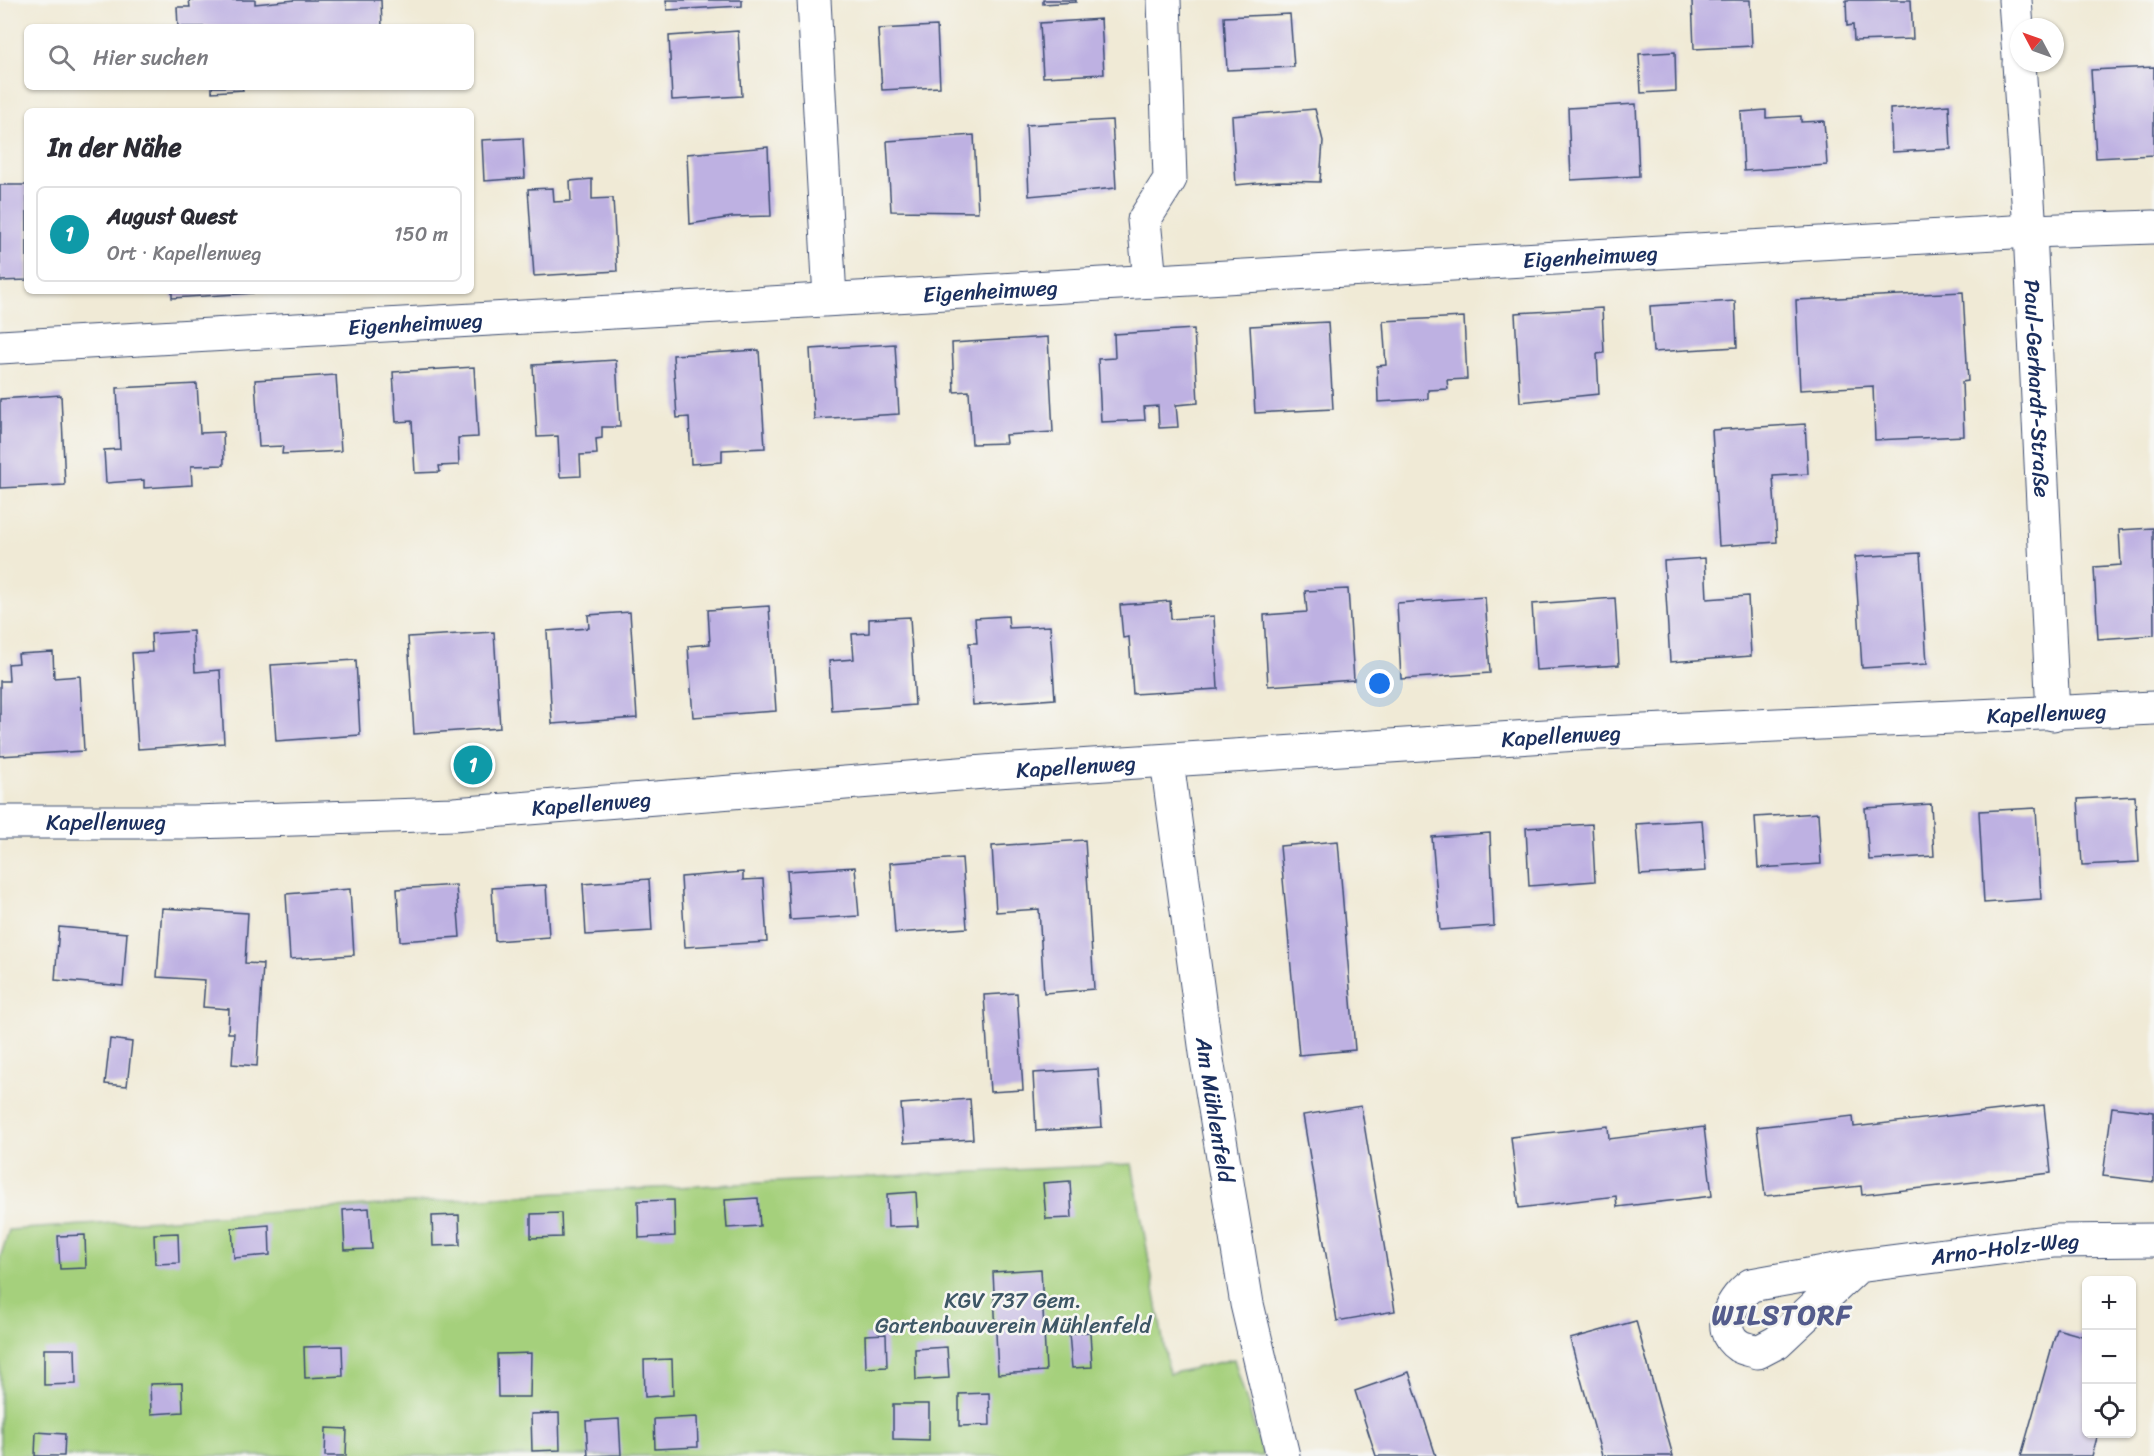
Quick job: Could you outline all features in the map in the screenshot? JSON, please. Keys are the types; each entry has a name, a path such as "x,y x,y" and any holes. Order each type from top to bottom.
{"street":[{"path":"814,0 830,299"},
{"path":"1150,281 1144,220 1170,179 1164,0"},
{"path":"2015,0 2016,18"},
{"name":"Paul-Gerhardt-Straße","path":"2020,72 2030,231 2053,714"},
{"name":"Eigenheimweg","path":"0,346 2030,231 2154,227"},
{"name":"Kapellenweg","path":"0,822 194,822 454,814 1167,761 1578,735 2154,708"},
{"name":"Am Mühlenfeld","path":"1167,761 1207,1060 1247,1304 1283,1456"},
{"name":"Arno-Holz-Weg","path":"1858,1266 2054,1240 2154,1240"}],"green space":[{"name":"KGV 737 Gem. Gartenbauverein Mühlenfeld","path":"1132,1164 1169,1374 1234,1359 1263,1456 0,1456 0,1258 9,1230 558,1193"}],"building":[{"path":"189,0 255,0 255,4 295,0 381,0 382,24 178,24 177,7 190,7"},
{"path":"666,0 742,0 742,6 667,10"},
{"path":"1043,0 1076,0 1076,2 1043,4"},
{"path":"1692,0 1750,0 1752,46 1694,49"},
{"path":"1846,0 1911,0 1913,39 1854,41 1853,25 1847,26"},
{"path":"1290,14 1294,67 1227,70 1224,17"},
{"path":"1101,19 1104,74 1043,77 1040,23"},
{"path":"937,26 940,87 882,90 878,29"},
{"path":"738,31 742,96 672,100 669,36"},
{"path":"1675,52 1676,91 1641,93 1639,54"},
{"path":"2154,67 2154,155 2096,158 2091,70"},
{"path":"212,90 243,90 212,92"},
{"path":"1636,104 1639,176 1571,180 1568,108"},
{"path":"1949,105 1951,149 1892,152 1890,109"},
{"path":"1315,109 1323,141 1320,182 1279,181 1236,185 1232,116"},
{"path":"1766,110 1766,118 1801,116 1801,122 1824,121 1827,165 1744,171 1741,112"},
{"path":"1112,120 1116,188 1029,196 1026,125"},
{"path":"974,135 978,212 891,211 887,141"},
{"path":"523,138 525,178 484,181 482,140"},
{"path":"768,147 771,216 732,217 690,224 687,154"},
{"path":"592,179 592,199 613,198 617,271 534,276 528,189 553,188 554,202 571,201 570,181"},
{"path":"0,185 24,185 24,280 0,281"},
{"path":"1963,292 1968,381 1962,382 1964,436 1875,440 1873,386 1800,390 1796,300"},
{"path":"172,294 237,294 172,298"},
{"path":"1735,301 1737,347 1653,352 1650,306"},
{"path":"1602,308 1604,353 1597,354 1599,394 1520,402 1515,313"},
{"path":"1464,317 1467,379 1447,380 1448,389 1428,390 1428,399 1378,402 1377,366 1386,365 1383,321"},
{"path":"1328,322 1333,409 1255,413 1250,326"},
{"path":"1194,329 1198,403 1176,405 1178,427 1159,428 1158,406 1144,407 1145,420 1101,422 1098,359 1115,358 1114,334"},
{"path":"1048,337 1053,432 1005,435 1006,443 972,444 969,391 954,392 952,343"},
{"path":"895,344 899,414 814,419 810,349"},
{"path":"759,350 765,448 722,450 722,462 691,464 689,417 677,418 673,355"},
{"path":"616,360 620,427 602,427 602,438 596,439 597,454 580,455 581,476 560,477 558,436 537,437 533,365"},
{"path":"474,367 478,437 458,438 459,465 439,466 440,472 415,473 412,421 396,422 393,372"},
{"path":"336,375 341,451 282,454 283,446 259,447 255,380"},
{"path":"197,384 200,433 223,432 224,465 191,466 192,485 144,488 144,480 106,483 104,450 120,449 117,388"},
{"path":"61,395 65,485 0,488 0,399"},
{"path":"1805,424 1808,474 1773,476 1777,542 1719,546 1712,430"},
{"path":"2153,528 2154,635 2098,639 2094,567 2121,565 2119,530"},
{"path":"1920,553 1927,664 1862,668 1855,557"},
{"path":"1705,558 1707,599 1748,596 1751,656 1670,662 1664,561"},
{"path":"1348,589 1354,680 1268,686 1264,615 1307,612 1305,591"},
{"path":"1485,597 1490,673 1401,679 1397,603"},
{"path":"1615,598 1619,665 1536,670 1532,604"},
{"path":"1170,601 1171,619 1214,616 1218,689 1133,694 1129,637 1123,638 1120,605"},
{"path":"769,606 776,711 693,717 688,646 710,644 708,610"},
{"path":"630,612 637,718 552,724 547,631 589,628 588,615"},
{"path":"1008,616 1009,628 1050,626 1055,699 973,705 969,643 977,643 975,618"},
{"path":"910,617 915,705 832,711 829,661 854,659 852,634 869,633 869,619"},
{"path":"193,631 195,672 220,670 224,743 138,749 132,653 152,652 151,634"},
{"path":"494,632 500,728 414,734 408,637"},
{"path":"53,652 54,678 80,676 84,751 0,756 0,681 9,681 8,664 19,663 18,654"},
{"path":"356,660 360,735 276,741 271,665"},
{"path":"2135,796 2139,862 2082,865 2078,799"},
{"path":"1931,804 1934,856 1869,860 1865,808"},
{"path":"2036,808 2041,899 1984,903 1979,811"},
{"path":"1818,813 1821,864 1758,868 1755,817"},
{"path":"1702,820 1706,871 1640,875 1636,824"},
{"path":"1592,824 1595,881 1529,886 1526,828"},
{"path":"1490,833 1494,926 1440,930 1432,837"},
{"path":"1085,840 1094,989 1044,993 1039,909 996,912 992,846"},
{"path":"1338,841 1355,1050 1299,1055 1280,846"},
{"path":"962,858 967,928 895,933 890,863"},
{"path":"855,867 859,916 790,920 787,871"},
{"path":"743,872 743,880 763,879 767,942 685,947 681,877"},
{"path":"649,879 652,931 586,935 583,884"},
{"path":"456,885 460,937 400,941 397,889"},
{"path":"546,885 549,937 495,941 492,888"},
{"path":"350,889 354,955 290,959 286,894"},
{"path":"162,908 248,913 245,963 263,964 257,1066 232,1064 234,1033 228,1033 229,1009 203,1007 205,980 157,977"},
{"path":"59,927 127,933 123,986 55,980"},
{"path":"1017,993 1023,1090 990,1092 984,995"},
{"path":"110,1039 132,1042 127,1086 105,1084"},
{"path":"1098,1069 1102,1127 1036,1131 1033,1073"},
{"path":"970,1099 973,1139 904,1143 901,1104"},
{"path":"2044,1105 2051,1173 1862,1195 1861,1186 1765,1196 1757,1127 1853,1116 1854,1127"},
{"path":"1361,1106 1395,1311 1337,1321 1303,1115"},
{"path":"2112,1107 2154,1112 2154,1182 2103,1176"},
{"path":"1608,1126 1609,1139 1704,1127 1712,1196 1617,1207 1616,1196 1519,1208 1511,1137"},
{"path":"1070,1181 1072,1218 1046,1219 1043,1183"},
{"path":"916,1192 918,1226 888,1227 887,1194"},
{"path":"758,1198 760,1226 727,1228 725,1200"},
{"path":"674,1200 675,1236 639,1238 638,1201"},
{"path":"369,1208 372,1249 345,1250 343,1210"},
{"path":"561,1213 562,1237 531,1238 531,1214"},
{"path":"459,1215 460,1245 433,1246 432,1216"},
{"path":"269,1225 270,1255 234,1258 232,1228"},
{"path":"178,1233 179,1263 155,1264 154,1234"},
{"path":"85,1235 86,1268 60,1269 58,1236"},
{"path":"1041,1269 1046,1371 998,1374 993,1272"},
{"path":"1636,1321 1673,1456 1602,1456 1570,1339"},
{"path":"2057,1329 2082,1336 2082,1438 2097,1438 2092,1456 2021,1456"},
{"path":"1090,1332 1092,1367 1072,1368 1069,1333"},
{"path":"886,1334 887,1367 866,1368 865,1335"},
{"path":"342,1346 343,1376 305,1378 304,1347"},
{"path":"947,1347 949,1378 916,1380 915,1349"},
{"path":"44,1349 75,1349 76,1384 44,1385"},
{"path":"531,1353 530,1397 498,1397 497,1354"},
{"path":"672,1359 673,1395 645,1397 644,1360"},
{"path":"1409,1372 1436,1456 1376,1456 1355,1391"},
{"path":"182,1383 183,1412 151,1414 150,1384"},
{"path":"989,1393 990,1425 959,1426 959,1394"},
{"path":"893,1404 929,1404 929,1440 893,1439"},
{"path":"559,1413 560,1450 532,1451 531,1414"},
{"path":"697,1417 698,1447 655,1449 654,1419"},
{"path":"619,1419 621,1455 588,1456 586,1421"},
{"path":"326,1428 347,1429 346,1456 325,1456"},
{"path":"36,1432 65,1434 64,1456 35,1456"}],"place":[{"name":"August Quest","path":"473,765"}],"district":[{"name":"WILSTORF","path":"1782,1314"}]}
